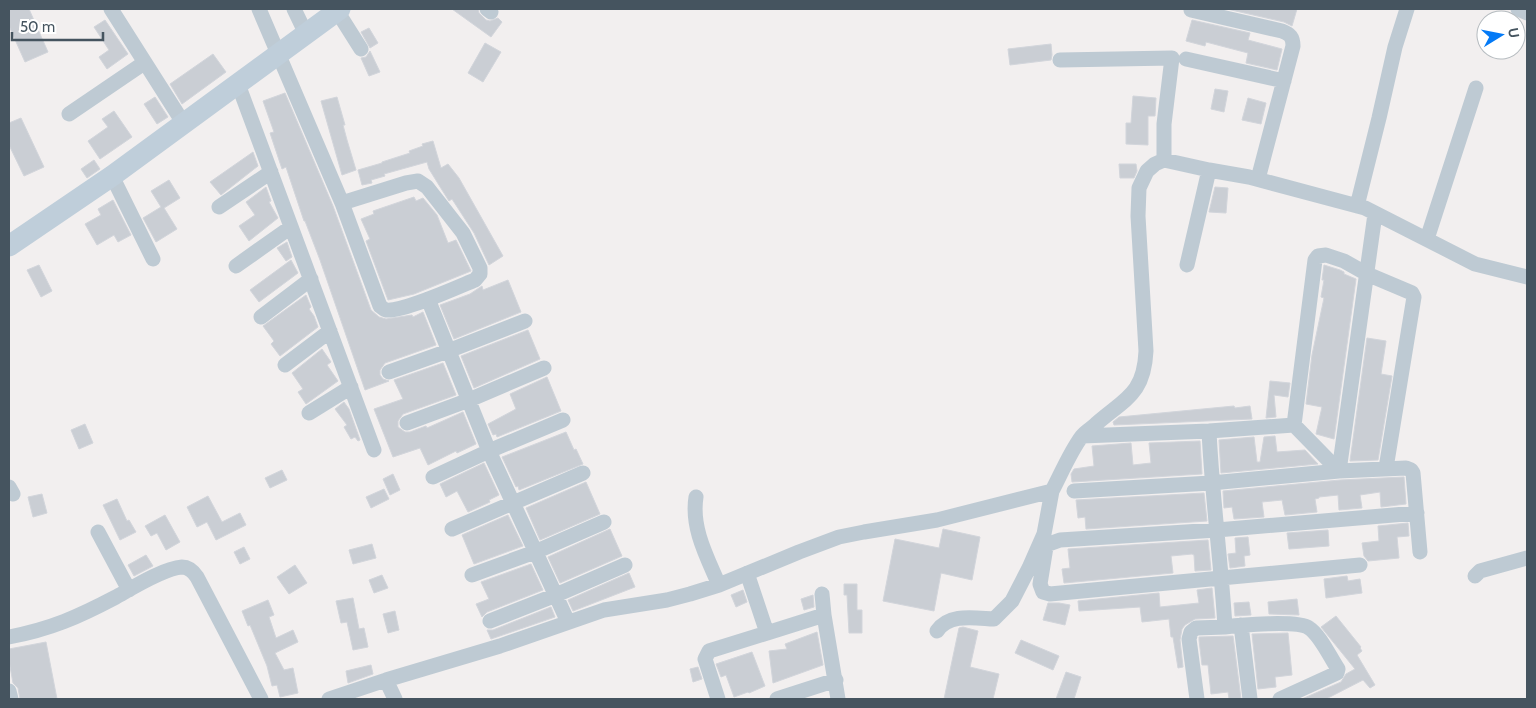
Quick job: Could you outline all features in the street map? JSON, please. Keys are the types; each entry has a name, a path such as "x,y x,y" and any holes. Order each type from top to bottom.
{"street":[{"path":"111,9 184,124"},
{"path":"259,9 342,203 380,306 386,310 393,310 428,299 475,280 480,271 463,233 427,187 418,181 412,181 342,203"},
{"path":"294,9 306,34"},
{"path":"1357,206 1395,47 1407,9"},
{"path":"1518,9 1527,13"},
{"path":"9,246 112,176 339,10 361,49"},
{"path":"1191,10 1289,34 1293,39 1294,46 1258,179"},
{"path":"1060,60 1172,58 1164,124 1164,160"},
{"path":"1186,59 1284,81"},
{"path":"69,114 144,62"},
{"path":"238,84 374,450"},
{"path":"1427,239 1476,88"},
{"path":"936,631 949,620 994,619 1012,601 1044,534 1052,491 1082,436 1128,397 1137,388 1143,377 1146,351 1138,216 1139,188 1146,171 1155,164 1164,160 1258,179 1357,206 1475,264 1527,277"},
{"path":"1188,265 1209,170"},
{"path":"219,207 271,172"},
{"path":"112,176 153,259"},
{"path":"1339,471 1375,214"},
{"path":"236,266 291,227"},
{"path":"1294,425 1316,258 1320,255 1326,255 1344,261 1367,274 1412,293 1414,297 1386,468"},
{"path":"261,316 311,279"},
{"path":"428,299 489,451 568,622"},
{"path":"389,372 525,321"},
{"path":"285,365 330,331"},
{"path":"407,423 469,400 544,368"},
{"path":"310,413 351,387"},
{"path":"433,477 563,420"},
{"path":"1082,436 1209,431 1294,425 1339,471"},
{"path":"1209,431 1211,483 1222,577 1225,626"},
{"path":"1074,491 1211,483 1339,471 1406,468 1412,471 1420,552"},
{"path":"452,528 583,473"},
{"path":"329,699 500,646 604,610 668,600 719,584 839,537 937,520 1052,491"},
{"path":"696,497 694,508 696,523 701,541 719,584"},
{"path":"1360,565 1050,594 1043,592 1040,584 1044,551 1049,544 1054,542 1417,513"},
{"path":"472,575 536,552 604,522"},
{"path":"98,532 129,590"},
{"path":"1475,576 1480,571 1527,558"},
{"path":"490,621 624,565"},
{"path":"9,637 45,630 63,623 159,574 184,567 192,570 197,577 261,699"},
{"path":"747,573 768,633"},
{"path":"822,594 838,699"},
{"path":"718,699 705,659 709,651 824,616"},
{"path":"1197,699 1190,639 1191,632 1196,628 1291,624 1307,626 1314,632 1338,669 1337,673 1280,699"},
{"path":"1240,626 1250,699"},
{"path":"386,680 395,699"},
{"path":"777,699 836,680"},
{"path":"9,691 11,699"}],"building":[{"path":"9,9 29,9 48,52 25,62 9,26"},
{"path":"452,9 478,9 479,13 486,20 490,21 498,18 502,22 491,37"},
{"path":"1227,9 1297,9 1292,26 1284,22"},
{"path":"105,20 128,54 107,69 99,57 109,50 94,27"},
{"path":"1192,20 1250,33 1248,40 1282,49 1277,70 1246,63 1248,53 1206,42 1205,46 1186,41"},
{"path":"369,28 378,43 370,48 361,32"},
{"path":"485,43 501,52 483,82 468,73"},
{"path":"1051,44 1051,60 1010,65 1008,49"},
{"path":"370,51 380,72 369,76 361,58 366,57"},
{"path":"213,54 226,72 182,104 170,84"},
{"path":"1215,89 1228,91 1224,112 1211,109"},
{"path":"285,93 333,206 371,310 379,317 386,319 412,315 413,317 423,312 436,345 385,363 380,370 380,375 383,379 389,381 365,390 286,167 282,169 270,133 274,132 263,101"},
{"path":"1133,96 1156,98 1155,116 1148,116 1148,145 1126,144 1126,123 1131,123"},
{"path":"155,97 168,117 157,124 144,104"},
{"path":"337,97 356,170 342,175 321,101"},
{"path":"1248,98 1266,103 1261,124 1242,120"},
{"path":"114,111 132,137 100,159 88,141 108,127 102,119"},
{"path":"21,118 44,167 24,176 9,145 9,123"},
{"path":"433,141 441,168 448,164 459,178 503,256 489,265 474,233 452,199 449,201 429,169 427,162 384,174 385,176 371,180 372,183 362,185 358,170 410,153 409,151 423,146 422,144"},
{"path":"253,152 258,166 221,195 210,182"},
{"path":"94,160 100,169 87,178 81,169"},
{"path":"1119,164 1136,164 1137,171 1134,178 1120,178"},
{"path":"169,180 180,198 164,208 177,229 156,242 143,218 161,207 151,191"},
{"path":"266,187 271,201 269,202 278,218 249,241 239,226 255,215 246,202"},
{"path":"1215,187 1228,188 1226,213 1209,212"},
{"path":"414,197 416,201 423,198 437,215 448,243 456,240 471,271 414,294 388,300 366,241 370,239 361,219 374,214 373,211"},
{"path":"113,200 131,235 118,242 114,235 97,245 85,224 101,215 98,209"},
{"path":"287,242 292,257 286,261 277,248"},
{"path":"291,260 298,273 259,302 250,290"},
{"path":"39,265 52,291 41,297 27,270"},
{"path":"1324,265 1340,270 1344,274 1356,279 1334,439 1316,434 1322,407 1306,404 1312,355 1324,298 1321,297"},
{"path":"508,280 521,312 454,339 440,305 470,294 482,286 483,290"},
{"path":"306,295 311,307 309,309 318,327 280,356 271,344 274,341 263,326"},
{"path":"528,330 540,359 474,388 461,356"},
{"path":"1367,338 1386,341 1381,374 1392,376 1378,460 1350,461"},
{"path":"322,349 331,362 327,365 338,381 306,404 298,392 303,389 292,373"},
{"path":"443,363 456,395 403,414 398,421 398,427 405,432 410,432 426,426 427,428 463,412 476,444 457,453 456,451 428,465 420,448 393,457 374,409 403,399 394,380"},
{"path":"547,377 561,411 497,437 496,434 493,435 488,424 516,409 510,394"},
{"path":"1270,381 1290,383 1288,397 1274,395 1276,417 1266,418"},
{"path":"344,402 349,409 360,440 358,441 355,437 351,439 344,427 347,425 335,409"},
{"path":"1234,406 1235,408 1250,406 1252,419 1114,425 1113,422 1119,417"},
{"path":"85,424 93,443 79,449 71,430"},
{"path":"566,432 583,464 519,490 502,457"},
{"path":"1275,436 1277,452 1305,450 1318,464 1221,473 1219,440 1254,437 1257,462 1260,462 1264,437"},
{"path":"1200,441 1202,474 1072,482 1071,474 1074,469 1094,466 1092,446 1131,443 1133,465 1151,463 1149,443"},
{"path":"484,463 499,495 489,500 490,502 468,512 457,491 446,497 440,484"},
{"path":"282,470 287,480 270,488 265,478"},
{"path":"393,474 400,490 390,495 383,479"},
{"path":"1404,477 1406,504 1381,507 1380,492 1360,495 1362,508 1339,510 1338,495 1315,499 1317,512 1285,515 1282,500 1262,502 1264,517 1234,519 1232,507 1224,508 1223,491 1340,480"},
{"path":"586,482 600,514 540,540 526,508"},
{"path":"384,489 389,499 371,508 366,497"},
{"path":"1204,493 1207,521 1086,529 1085,517 1078,518 1076,500"},
{"path":"42,494 47,513 33,517 28,497"},
{"path":"208,496 222,522 240,513 246,525 216,540 207,522 197,527 187,507"},
{"path":"117,499 127,521 129,520 136,532 120,540 103,505"},
{"path":"165,515 180,542 166,550 157,533 151,536 145,526"},
{"path":"508,515 523,546 474,564 462,535"},
{"path":"1408,523 1409,536 1397,537 1399,558 1368,561 1364,556 1362,543 1379,541 1378,526"},
{"path":"610,529 622,556 560,583 548,557"},
{"path":"943,529 980,537 972,580 941,573 934,611 883,601 895,539 939,548"},
{"path":"1328,530 1329,546 1289,549 1287,533"},
{"path":"1248,537 1250,555 1244,556 1245,566 1230,568 1228,554 1236,553 1235,538"},
{"path":"1208,540 1211,570 1195,571 1194,555 1192,554 1171,556 1173,573 1064,583 1062,569 1070,568 1068,549"},
{"path":"372,544 376,558 353,564 349,550"},
{"path":"244,547 250,559 240,564 234,552"},
{"path":"146,555 153,566 134,576 128,565"},
{"path":"531,564 543,590 487,612 482,617 476,604 489,599 481,582"},
{"path":"295,565 307,583 289,594 277,577"},
{"path":"629,573 635,587 573,611 568,600"},
{"path":"382,575 388,588 374,593 369,580"},
{"path":"1347,576 1348,581 1360,579 1362,593 1326,598 1324,579"},
{"path":"844,584 857,584 857,610 862,610 862,633 849,633 847,595 844,595"},
{"path":"1212,588 1215,618 1195,619 1182,629 1180,640 1183,667 1178,668 1169,619 1142,622 1140,607 1079,611 1078,601 1159,593 1160,607 1199,603 1197,590"},
{"path":"743,590 747,602 736,607 731,595"},
{"path":"813,595 814,607 804,610 801,599"},
{"path":"353,598 359,629 364,628 368,647 353,650 347,622 341,623 336,601"},
{"path":"1297,599 1299,615 1269,614 1268,602"},
{"path":"268,600 274,615 269,617 276,638 293,630 298,642 275,653 284,670 293,668 298,693 280,697 277,685 272,686 267,666 242,611"},
{"path":"1249,602 1251,615 1235,616 1234,603"},
{"path":"1048,603 1070,605 1065,625 1043,620"},
{"path":"551,607 555,617 491,639 487,630 493,630"},
{"path":"395,611 399,630 388,633 383,614"},
{"path":"1336,616 1361,647 1362,651 1357,655 1375,685 1370,688 1363,680 1326,699 1302,699 1341,682 1346,674 1355,669 1321,627"},
{"path":"963,627 978,631 970,667 999,674 993,699 944,699 959,628"},
{"path":"817,632 823,665 773,683 769,651 787,649 785,644"},
{"path":"1288,633 1292,675 1275,677 1276,687 1258,689 1252,634"},
{"path":"1233,636 1241,699 1229,699 1228,692 1211,694 1208,665 1202,665 1199,637"},
{"path":"1021,640 1059,656 1053,670 1015,653"},
{"path":"46,642 57,699 20,699 18,688 13,683 9,649"},
{"path":"752,652 765,686 734,697 726,675 721,677 716,664"},
{"path":"371,665 373,674 348,683 346,671"},
{"path":"698,667 702,679 693,682 690,669"},
{"path":"1066,672 1081,677 1074,699 1056,699"}]}
